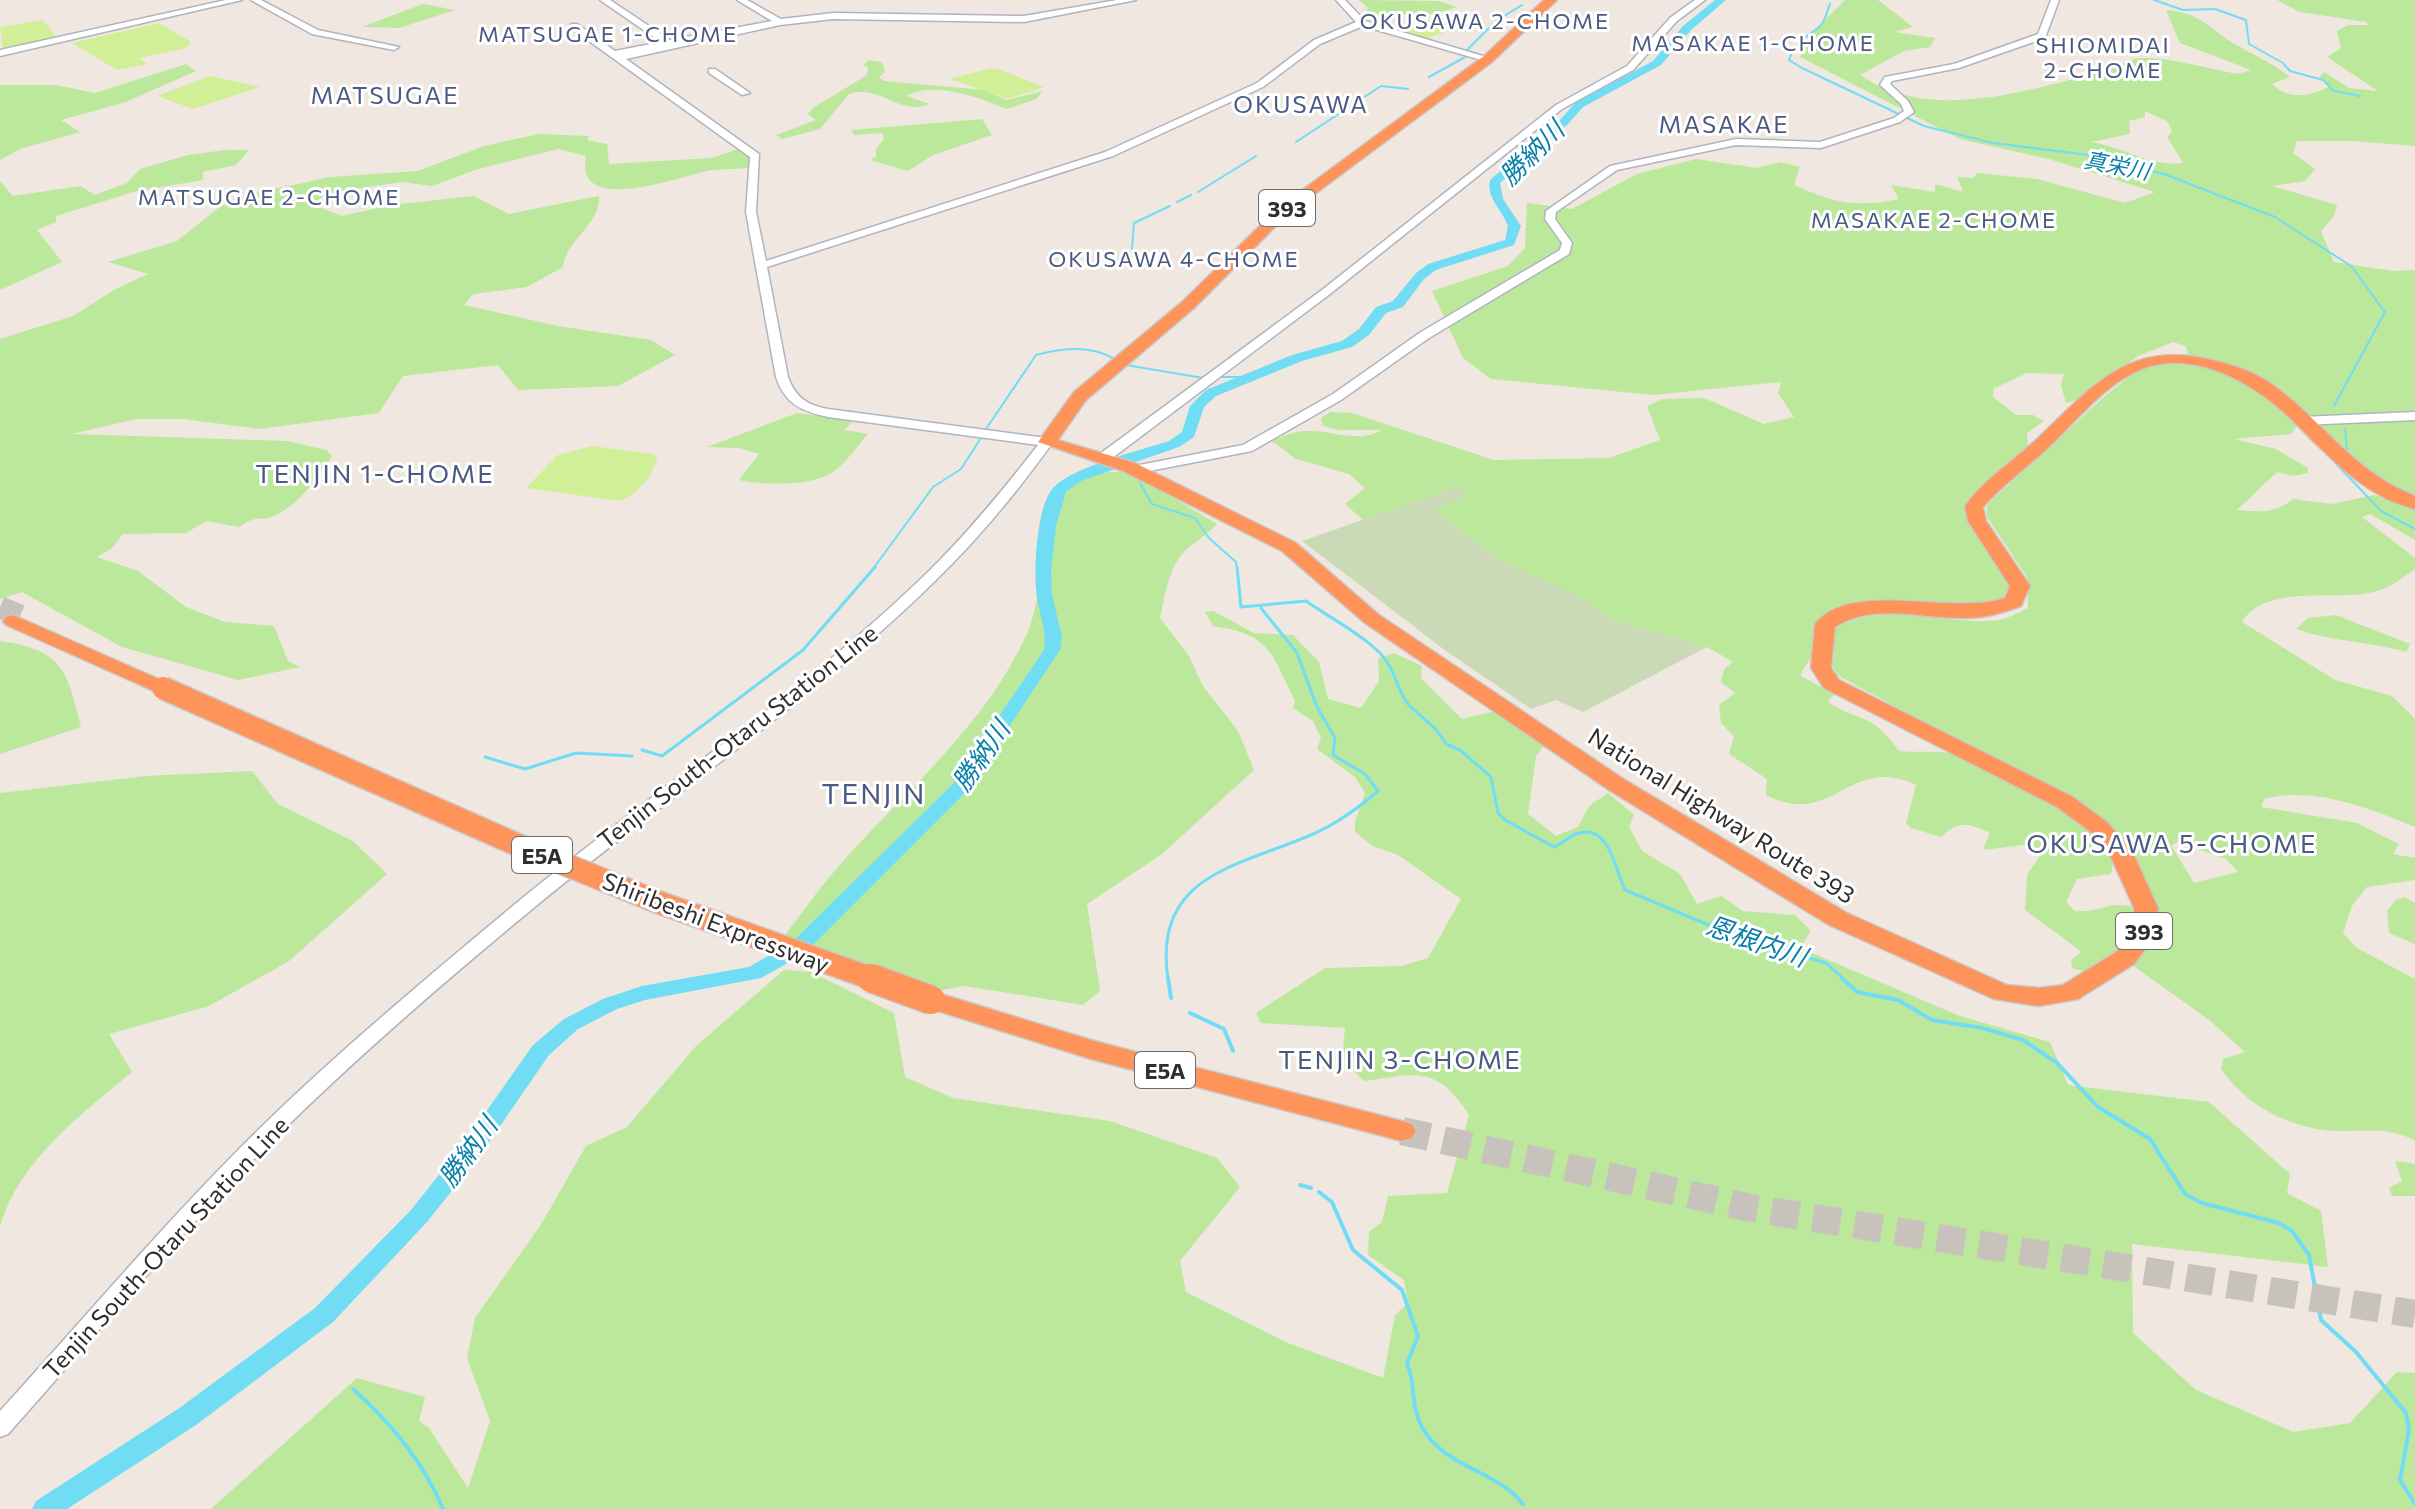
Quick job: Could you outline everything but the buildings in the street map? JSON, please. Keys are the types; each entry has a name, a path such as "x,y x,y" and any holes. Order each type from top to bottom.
{"highway":[{"name":"393","path":"1047,442 1080,396 1188,305 1283,211 1488,59 1551,0"},
{"name":"National Highway Route 393","path":"1047,442 1131,468 1289,547 1372,619 1617,785 1788,892 1977,984 2003,993 2039,997 2080,987 2125,958 2141,939 2146,908 2121,853 2100,828 2065,802 1831,684 1821,668 1825,624 1839,615 1869,608 1974,613 2014,602 2020,586 1977,521 1974,506 2090,399 2132,366 2178,361 2229,370 2263,386 2356,475 2381,490 2415,503"},
{"name":"Shiribeshi Expressway","path":"17,619 520,846 655,901 933,998 1106,1054 1402,1129"}],"street":[{"path":"0,53 238,0"},
{"path":"255,0 315,32 394,47"},
{"path":"604,0 672,45"},
{"path":"741,0 780,22"},
{"path":"616,56 780,22 833,16 1024,19 1132,0"},
{"path":"1340,0 1362,23 1488,59"},
{"path":"1104,459 1326,292 1559,107 1630,68 1674,19 1701,0"},
{"path":"1131,468 1247,448 1337,397 1425,335 1565,252 1567,243 1550,219 1551,211 1614,168 1736,142 1821,145 1906,115 1909,112 1905,103 1885,85 1888,79 1956,66 2042,36 2055,0"},
{"path":"760,266 1109,154 1260,85 1317,42 1362,23"},
{"path":"574,26 753,153 756,161 751,212 760,266 782,377 787,395 798,405 828,413 1047,442"},
{"path":"712,71 745,93"},
{"path":"2302,421 2415,416"},
{"name":"Tenjin South-Otaru Station Line","path":"0,1427 224,1177 285,1116 575,864 841,660 935,570 1019,482 1047,442"}],"green space":[{"path":"1359,0 1439,1 1457,7 1371,20 1365,13 1368,8"},
{"path":"1845,0 1878,0 1913,27 1894,32 1935,38 1930,47 1904,51 1860,75 1888,90 1917,98 1979,99 2011,94 2102,72 2141,58 2176,61 2238,74 2251,70 2180,43 2166,10 2198,19 2284,72 2290,77 2272,84 2285,93 2307,95 2328,87 2320,77 2324,72 2349,88 2378,91 2327,57 2341,48 2337,31 2348,25 2368,25 2366,22 2300,12 2277,0 2415,0 2415,146 2354,141 2297,141 2293,153 2315,169 2305,181 2272,186 2337,205 2334,216 2321,231 2334,262 2393,271 2415,270 2415,497 2367,475 2287,394 2250,371 2188,355 2186,346 2173,342 2138,356 2085,397 2066,403 2061,385 2064,374 2027,373 1993,389 1993,397 2016,415 2033,415 2044,421 2027,433 2028,449 1968,501 1967,507 2012,586 2007,596 1997,604 1902,603 1850,607 1831,612 1819,619 1814,627 1813,655 1801,676 1834,694 1828,702 1873,724 1899,751 1955,754 1996,770 2053,802 2100,840 2112,858 2110,874 2077,879 2066,902 2075,911 2117,905 2134,907 2125,926 2114,933 2118,952 2103,965 2091,970 2072,968 2071,960 2082,952 2025,910 2027,875 2042,853 2024,845 1983,850 1990,833 1970,825 1953,828 1941,837 1911,828 1906,823 1916,785 1893,778 1874,778 1857,783 1808,804 1789,803 1766,795 1767,779 1729,754 1734,736 1721,723 1719,705 1735,693 1721,682 1724,669 1733,662 1707,647 1614,620 1578,597 1503,562 1431,509 1467,496 1457,487 1363,520 1345,504 1365,488 1349,474 1296,459 1272,441 1303,431 1364,436 1382,430 1337,430 1322,425 1321,418 1330,412 1352,413 1494,460 1609,458 1660,440 1647,406 1663,399 1704,398 1764,424 1794,417 1778,393 1781,382 1653,395 1491,379 1463,358 1432,291 1508,266 1525,248 1527,203 1572,209 1637,174 1696,159 1757,168 1780,162 1800,167 1794,185 1833,200 1857,203 1899,199 1891,185 1935,192 1935,185 1938,185 1963,191 1957,177 1973,178 1977,173 2037,179 2125,203 2155,192 2049,159 1960,139 1800,57 1808,37","holes":["2145,111 2167,121 2172,131 2167,137 2183,163 2149,160 2091,142 2130,134 2129,121 2145,117"]},
{"path":"423,4 455,10 399,28 362,27"},
{"path":"1425,19 1457,28 1424,39 1390,28"},
{"path":"43,20 57,38 3,49 0,27"},
{"path":"159,23 191,42 186,48 139,58 147,64 117,70 72,43"},
{"path":"869,60 882,62 885,72 879,77 884,81 984,90 1007,100 1043,91 1036,99 1007,109 943,90 907,96 929,104 919,107 909,107 860,92 849,94 820,129 782,139 776,135 816,120 808,114 813,108 867,75 868,67 863,65"},
{"path":"186,64 196,71 126,102 61,120 80,132 20,149 0,160 0,85 56,85 95,93"},
{"path":"991,68 1044,87 1008,99 950,79"},
{"path":"210,76 260,87 193,109 157,96"},
{"path":"982,119 992,135 933,155 908,171 870,160 877,156 875,150 884,139 883,133 854,135 851,130"},
{"path":"539,134 589,136 587,140 607,144 609,164 712,158 741,148 751,156 749,168 712,170 657,184 613,189 597,185 587,175 586,156 558,149 478,169 432,186 401,182 324,194 318,202 321,208 342,216 391,205 473,196 509,214 599,196 595,215 570,248 563,267 527,287 473,294 464,305 558,326 651,340 675,355 618,386 518,390 498,365 403,376 379,413 259,429 184,419 136,419 72,434 287,441 327,450 332,457 314,482 292,505 274,516 250,521 239,527 206,521 186,533 123,534 111,549 97,557 138,571 186,607 225,622 274,626 288,661 300,667 238,680 122,647 22,592 0,599 0,339 73,316 114,290 148,274 108,262 177,241 217,209 238,197 330,177 418,171 484,146"},
{"path":"249,150 236,165 203,172 203,180 137,191 56,216 56,222 37,230 62,262 0,290 0,181 13,196 80,186 95,195 127,183 140,169 188,155"},
{"path":"2164,364 2224,372 2252,386 2297,425 2291,434 2234,439 2276,449 2308,468 2308,473 2293,476 2277,472 2237,510 2273,510 2293,499 2332,504 2375,495 2415,505 2415,540 2370,514 2362,517 2415,558 2415,569 2399,580 2367,593 2288,597 2270,601 2254,609 2242,622 2335,680 2392,696 2415,719 2415,827 2360,806 2321,797 2302,795 2264,799 2261,807 2357,823 2399,844 2393,854 2415,858 2415,880 2367,887 2352,906 2343,933 2357,948 2415,979 2415,1140 2391,1132 2309,1127 2280,1117 2253,1102 2221,1069 2223,1059 2245,1052 2208,1019 2131,964 2155,904 2123,840 2094,813 1837,675 1831,662 1836,628 1855,620 1894,615 1998,620 2028,608 2027,577 1987,517 1987,505 2136,371","holes":["2178,842 2226,859 2238,872 2194,883 2171,845"]},
{"path":"797,413 854,420 844,430 868,434 833,472 813,480 787,484 739,480 759,454 738,448 707,447"},
{"path":"592,446 657,457 643,484 632,495 619,501 526,488 558,455"},
{"path":"1138,471 1157,476 1170,496 1217,524 1176,562 1160,618 1189,656 1203,686 1238,731 1254,770 1162,854 1087,904 1100,991 1083,1005 965,986 936,991 787,942 786,933 827,880 963,732 1010,667 1034,614 1052,522 1070,486 1090,475"},
{"path":"1457,487 1468,495 1432,510 1503,562 1574,594 1614,620 1707,647 1583,712 1556,700 1531,709 1446,651 1302,541"},
{"path":"1213,611 1254,633 1293,635 1319,662 1328,699 1361,708 1379,681 1378,659 1394,653 1422,666 1421,678 1462,719 1500,710 1546,743 1536,756 1528,814 1556,836 1578,827 1589,806 1608,793 1634,815 1629,826 1642,851 1680,874 1697,904 1721,896 1743,911 1795,915 1811,931 1800,948 1960,1016 2050,1042 2068,1085 2209,1102 2290,1174 2287,1193 2321,1211 2328,1267 2132,1244 2133,1333 2196,1390 2293,1432 2350,1423 2397,1372 2415,1373 2415,1509 211,1509 357,1378 425,1397 419,1421 429,1428 468,1488 490,1421 467,1358 475,1318 542,1223 586,1146 627,1127 696,1046 784,970 811,972 894,1013 905,1077 953,1098 1110,1121 1217,1158 1240,1187 1180,1261 1186,1292 1288,1343 1383,1378 1395,1315 1408,1303 1404,1280 1368,1255 1369,1232 1382,1222 1388,1196 1447,1193 1469,1115 1446,1087 1424,1076 1364,1081 1342,1059 1345,1028 1261,1023 1256,1013 1325,968 1402,966 1428,958 1461,899 1398,855 1373,846 1355,832 1355,822 1365,793 1355,777 1317,749 1321,738 1313,721 1293,708 1295,701 1267,648 1247,634 1213,626 1205,612"},
{"path":"2336,615 2410,644 2406,652 2296,629 2308,618"},
{"path":"0,641 37,650 59,666 66,677 81,727 0,754"},
{"path":"252,771 278,804 353,841 387,874 289,961 209,1006 109,1034 132,1072 54,1140 21,1180 0,1226 0,793 146,776"},
{"path":"2405,897 2415,903 2415,944 2389,933 2387,911 2396,900"},
{"path":"2395,1161 2415,1164 2415,1196 2392,1196 2389,1188 2402,1181"}],"waterway":[{"name":"勝納川","path":"45,1509 187,1417 324,1315 419,1216 470,1152 541,1050 571,1024 610,1004 642,993 754,973 798,948 960,788 1052,650 1053,637 1044,595 1043,571 1048,526 1059,490 1076,478 1174,444 1189,434 1197,406 1211,393 1297,358 1347,344 1364,332 1381,310 1398,304 1420,276 1432,267 1510,242 1515,226 1497,199 1494,182 1564,122 1579,105 1657,63 1687,28 1721,0"},
{"path":"2154,0 2183,10 2215,9 2246,20 2249,44 2283,63 2290,71 2323,80 2334,91 2360,96"},
{"name":"真栄川","path":"1830,4 1821,25 1791,54 1789,60 1802,68 1924,126 1993,143 2089,155 2164,174 2275,217 2351,266 2385,312 2334,406"},
{"path":"1496,21 1522,5"},
{"path":"1465,52 1493,24"},
{"path":"1429,77 1467,56"},
{"path":"1296,142 1381,86 1408,89"},
{"path":"1198,192 1256,156"},
{"path":"1177,202 1191,195"},
{"path":"1132,249 1134,223 1170,206"},
{"path":"1113,263 1128,253"},
{"path":"986,429 1036,355 1075,349 1094,351 1113,358"},
{"path":"1126,365 1203,378"},
{"path":"1221,377 1253,377"},
{"name":"真栄川","path":"2342,450 2347,450 2345,429"},
{"path":"873,569 933,487 961,469 981,438"},
{"name":"真栄川","path":"2324,451 2381,511 2415,529"},
{"name":"恩根内川","path":"1129,460 1135,463"},
{"name":"恩根内川","path":"1140,483 1152,504 1195,518 1209,538 1236,562 1237,569"},
{"path":"642,750 662,756 803,650 875,567"},
{"name":"恩根内川","path":"1237,567 1241,607 1306,601 1351,630 1383,656 1408,704 1446,744 1460,750 1491,777 1498,813 1505,820 1554,847 1576,834 1587,832 1597,835 1610,850 1625,890 1723,931 1826,963 1845,980"},
{"path":"1168,980 1167,945 1173,918 1186,897 1205,880 1228,868 1329,826 1378,791 1365,774 1333,755 1335,738 1317,707 1297,653 1261,608"},
{"path":"485,757 525,769 576,753 632,756"},
{"path":"1168,978 1171,998"},
{"name":"恩根内川","path":"1842,978 1857,992 1898,1000 1932,1020 1982,1028 2023,1040 2057,1063 2098,1107 2150,1139 2185,1194 2202,1203 2279,1223 2292,1231 2309,1255 2321,1320 2356,1352 2406,1413 2409,1430 2400,1480 2415,1504"},
{"path":"1190,1013 1224,1029 1233,1051"},
{"path":"1300,1185 1311,1188"},
{"path":"1319,1192 1332,1202 1353,1250 1402,1290 1418,1336 1407,1363 1416,1412 1423,1429 1445,1452 1499,1483 1523,1504"},
{"path":"353,1389 405,1444 426,1475 443,1509"}],"tunnel":[{"path":"0,607 21,616"},
{"path":"1402,1131 1751,1208 2415,1314"}],"district":[{"name":"OKUSAWA 2-CHOME","path":"1485,20"},
{"name":"MATSUGAE 1-CHOME","path":"608,33"},
{"name":"MASAKAE 1-CHOME","path":"1753,42"},
{"name":"SHIOMIDAI 2-CHOME","path":"2103,56"},
{"name":"MATSUGAE","path":"385,94"},
{"name":"OKUSAWA","path":"1301,103"},
{"name":"MASAKAE","path":"1724,123"},
{"name":"MATSUGAE 2-CHOME","path":"269,196"},
{"name":"MASAKAE 2-CHOME","path":"1934,219"},
{"name":"OKUSAWA 4-CHOME","path":"1174,258"},
{"name":"TENJIN 1-CHOME","path":"375,472"},
{"name":"TENJIN","path":"874,793"},
{"name":"OKUSAWA 5-CHOME","path":"2172,842"},
{"name":"TENJIN 3-CHOME","path":"1400,1058"}]}
